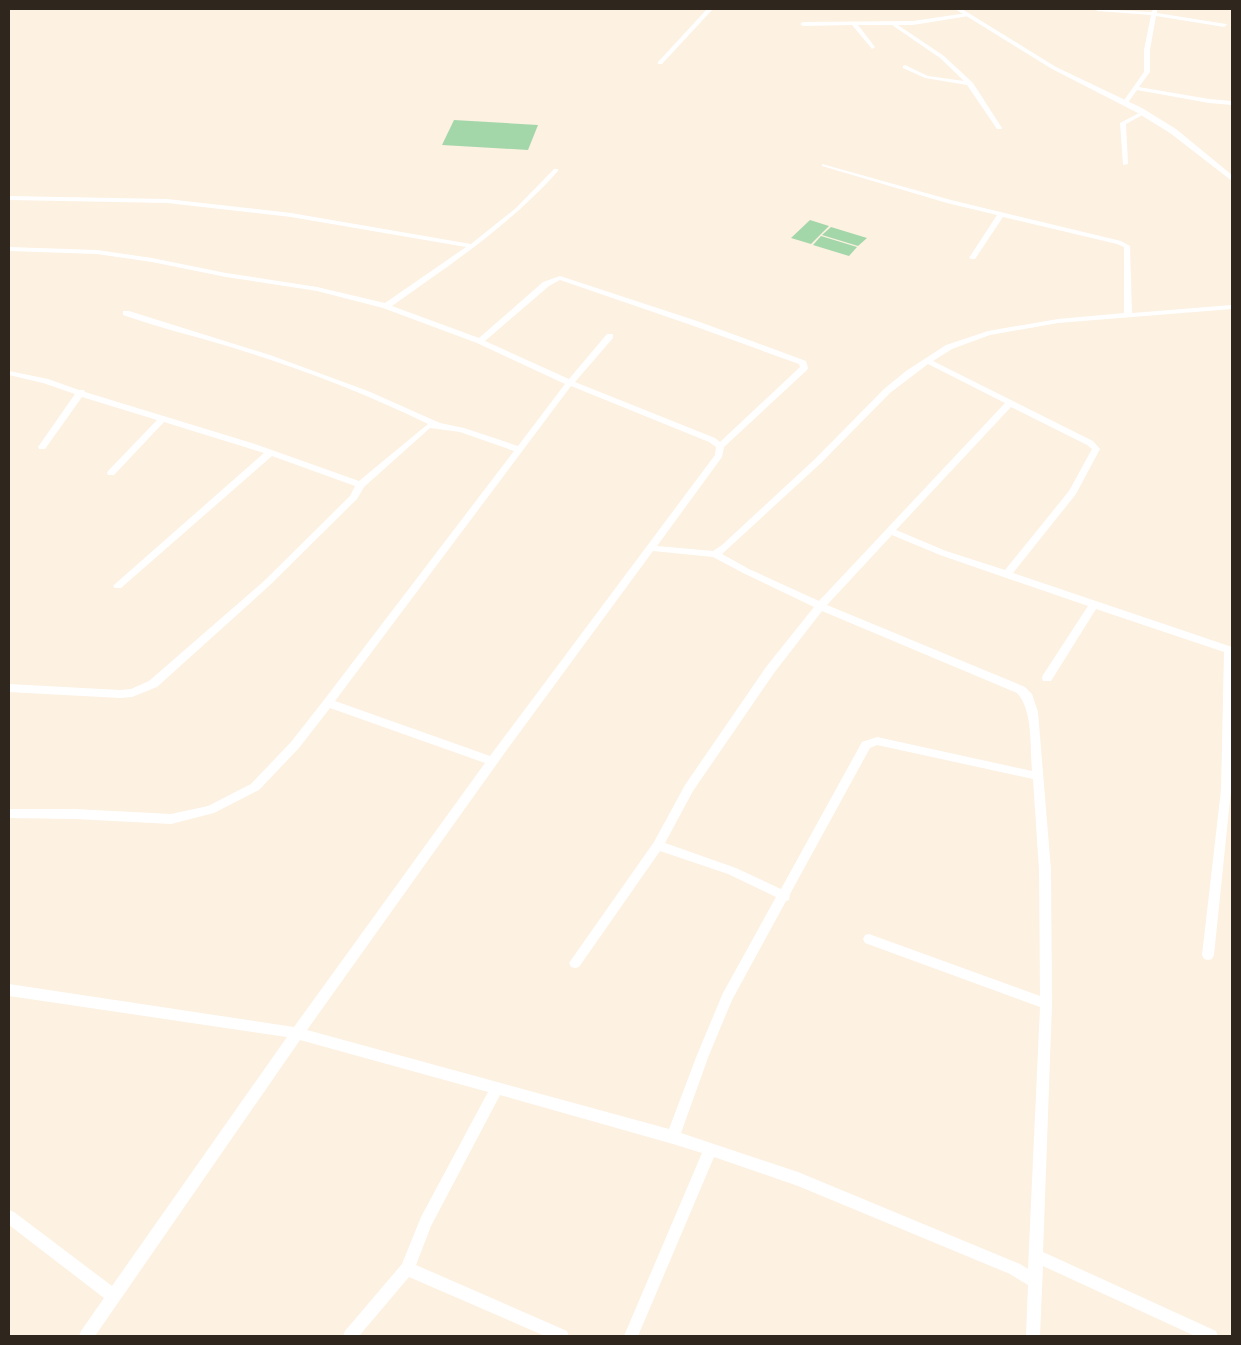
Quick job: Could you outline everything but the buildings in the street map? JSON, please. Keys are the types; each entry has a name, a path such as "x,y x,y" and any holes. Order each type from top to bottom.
{"street":[{"path":"660,63 710,9"},
{"path":"958,9 1054,68 1125,103 1173,131 1232,179"},
{"path":"1097,9 1153,11 1224,25"},
{"path":"1125,103 1147,72 1146,54 1153,11"},
{"path":"816,14 824,24"},
{"path":"803,24 894,24 967,15"},
{"path":"854,24 872,46"},
{"path":"894,24 932,47 971,84 980,95 999,128"},
{"path":"905,67 927,77 971,84"},
{"path":"1137,88 1208,101 1232,103"},
{"path":"1125,164 1124,123 1143,113"},
{"path":"824,165 1001,216 1119,242 1127,246 1128,314"},
{"path":"386,306 472,246 525,204 556,170"},
{"path":"9,198 167,201 291,214 472,246"},
{"path":"972,258 1001,216"},
{"path":"9,249 97,252 152,260 226,275 317,289 386,306 480,341 570,382 712,440 720,446"},
{"path":"86,1336 297,1033 492,761 719,455 720,446 804,368 803,363 712,329 560,278 546,284 480,341"},
{"path":"715,554 734,540 888,391 927,361 967,339 988,333 1058,321 1232,307"},
{"path":"126,313 149,322 251,351 345,386 437,425 518,449"},
{"path":"9,814 75,814 171,819 210,810 255,787 295,745 518,449 570,382 610,336"},
{"path":"927,361 1090,443 1096,449 1073,492 1006,575"},
{"path":"9,373 81,392 162,420 270,453 360,485"},
{"path":"42,447 81,392"},
{"path":"575,964 658,846 689,788 770,670 820,606 1010,403"},
{"path":"111,473 162,420"},
{"path":"9,688 120,694 141,690 153,684 268,583 354,497 360,485 428,426 437,425"},
{"path":"118,586 270,453"},
{"path":"891,531 943,553 1093,606 1231,651 1226,790 1208,955"},
{"path":"650,548 715,554 820,606 1021,690 1028,698 1033,712 1045,870 1046,1004 1033,1336"},
{"path":"1047,678 1093,606"},
{"path":"328,703 492,761"},
{"path":"673,1138 703,1056 728,997 866,746 877,741 1037,776"},
{"path":"658,846 732,871 785,896"},
{"path":"869,940 1046,1004"},
{"path":"9,990 297,1033 497,1088 673,1138 798,1179 1015,1269 1034,1281"},
{"path":"350,1336 407,1268 426,1222 497,1088"},
{"path":"631,1336 710,1150"},
{"path":"9,1217 114,1296"},
{"path":"1035,1255 1211,1336"},
{"path":"407,1268 562,1336"}],"green space":[{"path":"454,120 538,125 528,150 442,145"},
{"path":"810,220 829,226 811,244 791,238"},
{"path":"831,227 867,238 858,246 822,235"},
{"path":"821,236 857,247 849,256 813,245"}]}
